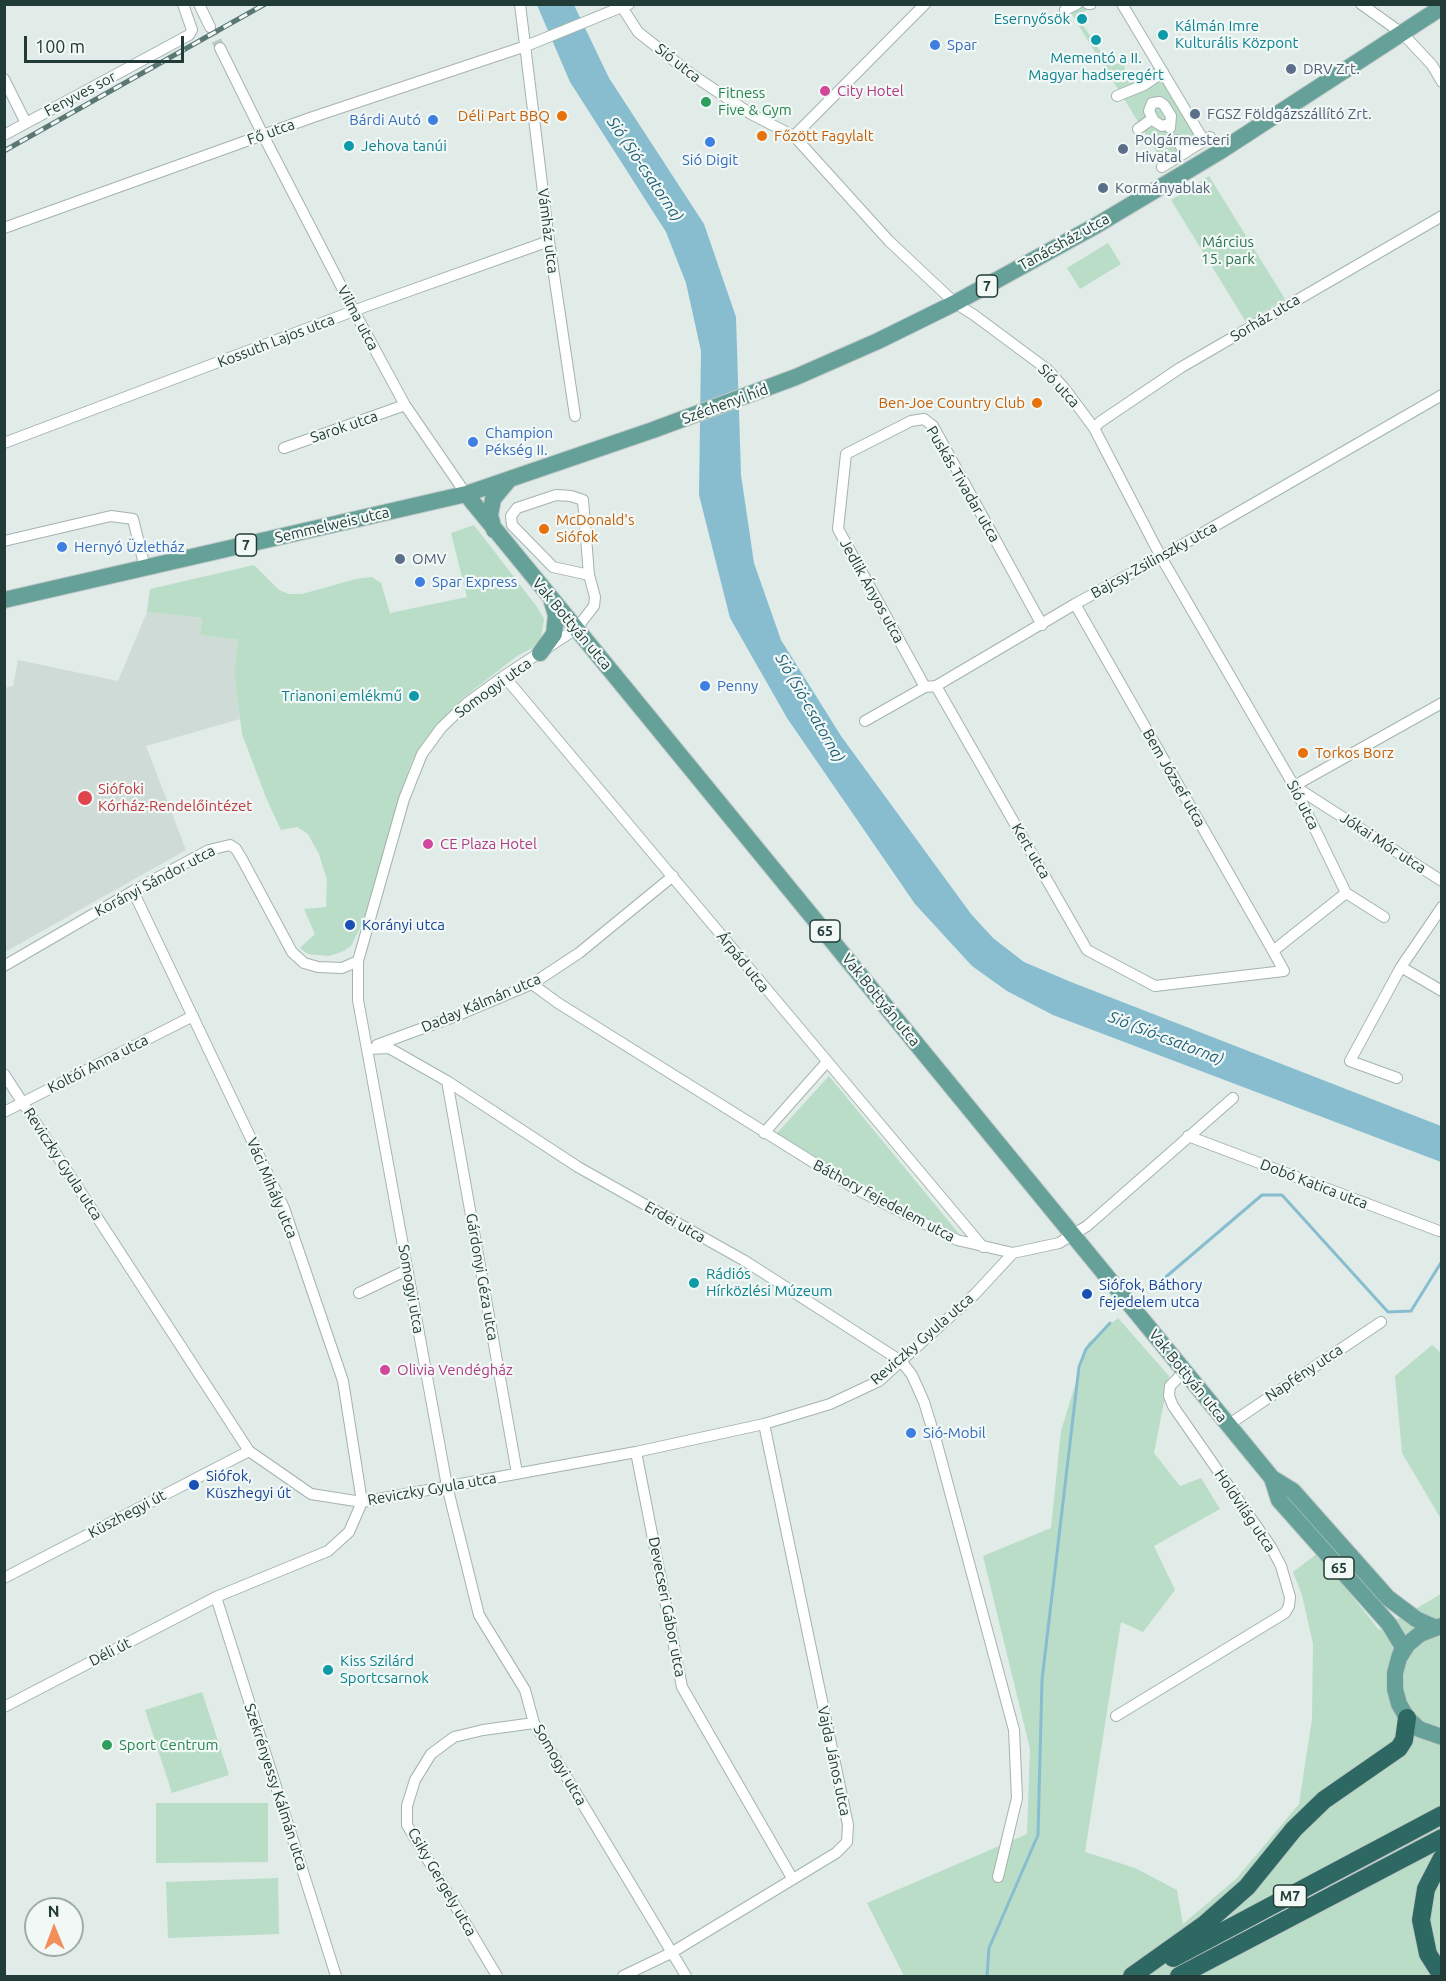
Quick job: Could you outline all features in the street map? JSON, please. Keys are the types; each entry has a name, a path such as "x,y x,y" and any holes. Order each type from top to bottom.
{"highway":[{"path":"1132,1977 1205,1924 1247,1887 1294,1829 1324,1800 1399,1748 1404,1740 1407,1718"},
{"name":"M7","path":"1138,1977 1442,1815"},
{"name":"M7","path":"1179,1977 1442,1838"},
{"path":"1442,1858 1426,1889 1421,1920 1428,1954 1442,1976"}],"main road":[{"name":"Tanácsház utca","path":"796,377 878,341 955,303 1171,182 1442,7"},
{"name":"Széchenyi híd","path":"653,430 796,377"},
{"name":"Semmelweis utca","path":"4,600 466,494 653,430"},
{"path":"495,531 490,516 493,499 509,480"},
{"name":"Vak Bottyán utca","path":"466,494 1272,1478 1293,1491 1388,1598 1416,1619 1438,1626"},
{"path":"540,653 554,634 556,615 550,598"},
{"name":"Vak Bottyán utca","path":"1272,1478 1279,1500 1389,1624 1403,1647 1400,1658"},
{"name":"65","path":"1407,1718 1399,1704 1395,1689 1395,1673 1400,1658 1408,1644 1420,1634 1438,1626"},
{"path":"1407,1718 1419,1729 1442,1737"}],"street":[{"name":"Fenyves sor","path":"4,135 189,35 192,30 183,4"},
{"path":"199,4 210,27"},
{"name":"Vámház utca","path":"520,4 549,241 575,416"},
{"path":"794,136 925,4"},
{"path":"1065,10 1077,4"},
{"path":"1122,4 1180,101 1207,139 1162,167"},
{"path":"1361,4 1403,34 1432,65 1442,82"},
{"name":"Fő utca","path":"4,228 262,135 526,46 623,6"},
{"name":"Sió utca","path":"623,6 638,32 690,75 743,109 794,136 889,241 955,303 1048,370 1065,389 1094,428 1161,557 1294,786 1346,893"},
{"name":"Vilma utca","path":"220,48 262,135 405,405 466,494"},
{"path":"1117,96 1144,85 1162,72"},
{"path":"4,79 26,123"},
{"path":"1167,110 1180,101"},
{"path":"1160,102 1171,116 1169,126 1162,126 1152,119 1149,111 1152,103 1160,102"},
{"path":"1138,129 1152,119"},
{"path":"1177,140 1185,153"},
{"name":"Sorház utca","path":"1094,428 1180,368 1442,216"},
{"name":"Kossuth Lajos utca","path":"4,443 354,311 549,241"},
{"name":"Bajcsy-Zsilinszky utca","path":"865,722 1042,625 1442,395"},
{"name":"Sarok utca","path":"284,448 405,405"},
{"name":"Puskás Tivadar utca","path":"846,454 911,421 924,419 933,426 1042,625"},
{"name":"Jedlik Ányos utca","path":"846,454 838,529 931,687"},
{"name":"Somogyi utca","path":"589,575 553,567 512,525 511,516 518,508 556,495 583,500 589,575 595,597 594,606 576,629 504,676 461,709 441,728 422,754 404,799 358,961 358,1000 447,1486 479,1614 525,1690 534,1723 686,1977"},
{"path":"4,541 111,516 133,519 145,568"},
{"name":"Bem József utca","path":"1076,604 1284,971 1155,986"},
{"name":"Árpád utca","path":"504,676 673,876 826,1063 983,1247"},
{"name":"Kert utca","path":"931,687 1088,950 1155,986"},
{"path":"1294,786 1442,703"},
{"name":"Jókai Mór utca","path":"1294,786 1442,881"},
{"path":"1302,802 1322,804"},
{"name":"Korányi Sándor utca","path":"4,966 209,850 230,845 236,849 242,859 292,952 304,963 318,967 342,968 358,961"},
{"name":"Daday Kálmán utca","path":"367,1049 456,1016 532,984 579,953 673,876"},
{"name":"Váci Mihály utca","path":"133,891 284,1208 343,1381 362,1502"},
{"path":"1273,951 1346,893 1384,916"},
{"path":"1397,1078 1350,1061 1401,967 1442,907"},
{"path":"1401,967 1442,991"},
{"name":"Báthory fejedelem utca","path":"532,984 558,1003 856,1190 957,1240 1013,1253 1059,1242 1087,1226 1233,1098"},
{"name":"Koltói Anna utca","path":"4,1112 193,1016"},
{"name":"Erdei utca","path":"367,1049 389,1048 447,1081 578,1167 745,1261 901,1361 912,1375 924,1402 937,1444 1014,1730 1017,1798 998,1877"},
{"path":"764,1132 826,1063"},
{"name":"Reviczky Gyula utca","path":"4,1074 249,1451 311,1494 362,1502 636,1452 764,1424 830,1404 879,1381 975,1294 1013,1253"},
{"name":"Gárdonyi Géza utca","path":"447,1081 517,1473"},
{"name":"Dobó Katica utca","path":"1188,1136 1439,1231"},
{"path":"359,1293 407,1270"},
{"name":"Napfény utca","path":"1228,1425 1381,1322"},
{"name":"Holdvilág utca","path":"1116,1716 1285,1613 1289,1606 1290,1597 1281,1566 1271,1547 1173,1407 1169,1396 1170,1386 1184,1372"},
{"name":"Vajda János utca","path":"623,1977 671,1953 836,1853 847,1842 848,1825 764,1424"},
{"name":"Küszhegyi út","path":"4,1578 249,1451"},
{"name":"Devecseri Gábor utca","path":"636,1452 682,1687 792,1878"},
{"name":"Déli út","path":"4,1707 216,1597 328,1551 349,1532 362,1502"},
{"name":"Szekrényessy Kálmán utca","path":"216,1597 336,1977"},
{"name":"Csiky Gergely utca","path":"497,1977 408,1825 407,1806 414,1780 431,1754 454,1737 483,1730 534,1723"}],"shaded area":[{"name":"Siófoki Kórház-Rendelőintézet","path":"147,612 202,618 200,635 238,640 234,673 240,719 146,746 186,850 5,952 4,688 13,686 18,660 118,681"}],"green space":[{"path":"1066,5 1095,5 1077,16 1110,66 1123,62 1129,83 1155,66 1208,140 1166,167"},
{"name":"Március 15. park","path":"1209,176 1285,299 1246,322 1171,200"},
{"path":"1108,243 1121,264 1080,289 1067,268"},
{"path":"474,525 537,607 544,619 541,637 532,648 517,656 463,698 441,721 412,761 364,920 351,946 329,956 308,954 300,948 315,934 304,909 326,907 327,880 319,854 308,834 297,827 281,830 242,734 234,673 238,640 200,635 202,618 147,612 150,589 254,565 279,590 289,594 302,594 356,579 372,577 381,583 390,613 467,597 451,533"},
{"path":"829,1076 960,1235 859,1184 777,1133"},
{"path":"1118,1318 1169,1376 1154,1453 1180,1486 1201,1478 1220,1509 1154,1546 1175,1590 1143,1632 1121,1622 1085,1852 1135,1868 1177,1890 1183,1924 1236,1879 1299,1804 1312,1719 1313,1644 1302,1595 1293,1572 1318,1553 1379,1630 1441,1594 1441,1976 904,1976 867,1903 1027,1834 1030,1749 983,1556 1051,1528 1061,1431 1088,1343"},
{"path":"1432,1345 1441,1353 1441,1519 1402,1453 1395,1376"},
{"path":"202,1692 229,1775 172,1793 145,1710"},
{"path":"156,1803 268,1803 268,1862 156,1863"},
{"path":"278,1878 279,1934 168,1938 166,1882"}],"water":[{"name":"Sió (Sió-csatorna)","path":"537,5 574,5 609,78 704,224 736,317 741,475 754,563 781,640 841,736 971,914 993,938 1024,962 1441,1126 1441,1162 1053,1015 1007,991 972,966 915,904 787,718 730,618 699,495 701,351 686,283 666,232 570,82"}],"waterway":[{"path":"1154,1287 1262,1195 1282,1195 1388,1312 1411,1311 1442,1261"},
{"path":"987,1976 989,1948 1038,1835 1042,1680 1079,1367 1086,1349 1110,1323"}],"tunnel":[{"path":"210,27 220,48"}],"railway":[{"path":"4,151 265,4"}],"place":[{"name":"Esernyősök","path":"1082,19"},
{"name":"Kálmán Imre Kulturális Központ","path":"1163,35"},
{"name":"Mementó a II. Magyar hadseregért","path":"1096,40"},
{"name":"Spar","path":"935,45"},
{"name":"DRV Zrt.","path":"1291,69"},
{"name":"City Hotel","path":"825,91"},
{"name":"Fitness Five & Gym","path":"706,102"},
{"name":"FGSZ Földgázszállító Zrt.","path":"1195,114"},
{"name":"Déli Part BBQ","path":"562,116"},
{"name":"Bárdi Autó","path":"433,120"},
{"name":"Főzött Fagylalt","path":"762,136"},
{"name":"Sió Digit","path":"710,142"},
{"name":"Jehova tanúi","path":"349,146"},
{"name":"Polgármesteri Hivatal","path":"1123,149"},
{"name":"Kormányablak","path":"1103,188"},
{"name":"Ben-Joe Country Club","path":"1037,403"},
{"name":"Champion Pékség II.","path":"473,442"},
{"name":"McDonald's Siófok","path":"544,529"},
{"name":"Hernyó Üzletház","path":"62,547"},
{"name":"OMV","path":"400,559"},
{"name":"Spar Express","path":"420,582"},
{"name":"Penny","path":"705,686"},
{"name":"Trianoni emlékmű","path":"414,696"},
{"name":"Torkos Borz","path":"1303,753"},
{"name":"Siófoki Kórház-Rendelőintézet","path":"85,798"},
{"name":"CE Plaza Hotel","path":"428,844"},
{"name":"Korányi utca","path":"350,925"},
{"name":"Rádiós Hírközlési Múzeum","path":"694,1283"},
{"name":"Siófok, Báthory fejedelem utca","path":"1087,1294"},
{"name":"Olivia Vendégház","path":"385,1370"},
{"name":"Sió-Mobil","path":"911,1433"},
{"name":"Siófok, Küszhegyi út","path":"194,1485"},
{"name":"Kiss Szilárd Sportcsarnok","path":"328,1670"},
{"name":"Sport Centrum","path":"107,1745"}]}
